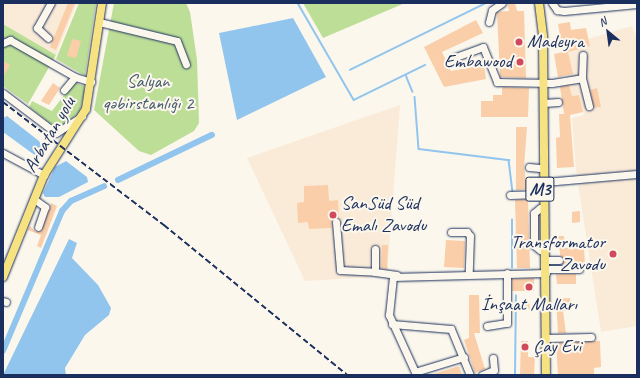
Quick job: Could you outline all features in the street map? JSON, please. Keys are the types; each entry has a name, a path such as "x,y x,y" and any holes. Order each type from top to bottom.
{"main road":[{"name":"Arbatan yolu","path":"3,277 44,175 82,116 91,82 102,3"},
{"name":"M3","path":"534,3 541,83 540,250 544,269 541,375"},
{"path":"539,3 541,83 544,103 544,269 546,375"}],"street":[{"path":"48,38 37,28 51,3"},
{"path":"489,22 492,10 502,3"},
{"path":"552,3 559,11 579,6 637,4"},
{"path":"99,22 177,41 186,64"},
{"path":"3,43 10,40 75,77 91,82"},
{"path":"453,58 483,48 495,81 541,83 582,78"},
{"path":"582,55 582,78 589,106"},
{"path":"64,90 75,77"},
{"path":"3,93 56,133 82,116"},
{"path":"544,103 558,102"},
{"path":"3,153 44,175"},
{"path":"529,167 540,168"},
{"path":"545,182 637,174"},
{"path":"510,195 540,194"},
{"path":"34,199 45,207 38,226"},
{"path":"336,222 340,270 397,275 507,273 544,269 579,269"},
{"path":"451,232 466,232 470,236 468,274"},
{"path":"375,249 376,272"},
{"path":"544,269 559,260"},
{"path":"487,326 507,323 507,273"},
{"path":"397,275 391,280 389,303 392,324 415,374 464,357"},
{"path":"392,324 451,329 464,357 470,375"},
{"path":"546,338 591,337"},
{"path":"482,375 494,370 493,358"}],"shaded area":[{"path":"3,3 77,3 56,55 3,24"},
{"name":"Transformator Zavodu","path":"632,26 637,39 637,326 601,332 576,171 572,118 584,115 579,95 572,96 561,47"},
{"name":"SanSüd Süd Emalı Zavodu","path":"400,105 387,276 305,281 247,158"}],"green space":[{"path":"79,3 96,3 85,76 56,59"},
{"name":"Salyan qəbirstanlığı 2","path":"114,3 186,3 190,12 197,60 199,123 194,131 151,155 139,151 94,110"},
{"path":"303,3 405,3 323,38"},
{"path":"3,24 56,55 28,104 3,86"},
{"path":"74,82 84,86 84,93 80,111 65,126 57,129 29,107 32,101 52,111"}],"water":[{"path":"293,18 326,77 237,120 219,33"},
{"path":"7,116 39,141 45,152 43,157 36,156 3,132 3,118"},
{"path":"66,161 87,177 88,182 59,197 45,197 43,193 55,167"},
{"path":"69,239 77,243 72,258 98,285 111,308 109,315 85,335 65,368 66,375 3,375"}],"building":[{"path":"68,3 75,3 56,50 50,47"},
{"path":"507,3 515,3 517,11 524,11 526,78 500,77 497,12 509,11"},
{"path":"476,20 483,33 442,52 451,71 484,65 486,79 444,87 424,47"},
{"path":"570,22 571,30 586,28 590,46 568,52 573,74 558,77 554,54 563,52 558,24"},
{"path":"72,39 81,41 76,58 67,56"},
{"path":"3,61 10,65 3,77"},
{"path":"53,83 60,88 49,105 41,101"},
{"path":"569,85 572,96 579,95 583,112 570,115 574,167 557,168 556,138 560,137 559,114 564,114 560,87"},
{"path":"502,87 529,88 528,117 481,117 481,101 493,101 493,95 502,95"},
{"path":"597,88 601,107 593,108 590,90"},
{"path":"516,127 527,127 524,167 527,189 516,190"},
{"path":"328,185 329,201 338,200 339,218 333,218 331,228 309,229 308,222 298,223 297,203 304,202 304,186"},
{"path":"528,199 530,268 517,268 515,200"},
{"path":"51,203 57,206 41,248 37,246 41,235 28,230 30,226 36,232 42,230"},
{"path":"580,211 580,222 572,223 572,212"},
{"path":"557,236 564,236 565,248 584,247 585,266 562,264"},
{"path":"446,240 465,241 464,268 444,267"},
{"path":"382,245 388,245 387,269 381,268"},
{"path":"556,274 576,274 576,284 557,284"},
{"path":"534,278 534,291 512,291 512,279"},
{"path":"469,295 479,295 480,333 474,333 485,369 475,373 464,340 469,338"},
{"path":"570,298 571,311 563,311 566,333 558,333 556,299"},
{"path":"521,301 529,301 530,309 521,310"},
{"path":"521,341 528,341 528,357 535,357 534,375 520,375"},
{"path":"600,341 601,367 594,368 594,375 558,375 556,343"},
{"path":"459,366 462,375 434,375 434,374"}],"waterway":[{"path":"298,3 354,100 425,65"},
{"path":"350,70 486,3"},
{"path":"406,75 413,92"},
{"path":"415,97 419,149 509,160 513,191"},
{"path":"118,180 212,135"},
{"path":"3,351 62,211 71,201 104,186"},
{"path":"512,220 512,268"},
{"path":"515,375 516,296"}],"railway":[{"path":"3,102 164,225 347,375"}],"place":[{"name":"Madeyra","path":"519,42"},
{"name":"Embawood","path":"520,62"},
{"name":"SanSüd Süd Emalı Zavodu","path":"333,215"},
{"name":"Transformator Zavodu","path":"613,254"},
{"name":"İnşaat Malları","path":"529,287"},
{"name":"Çay Evi","path":"525,347"}]}
